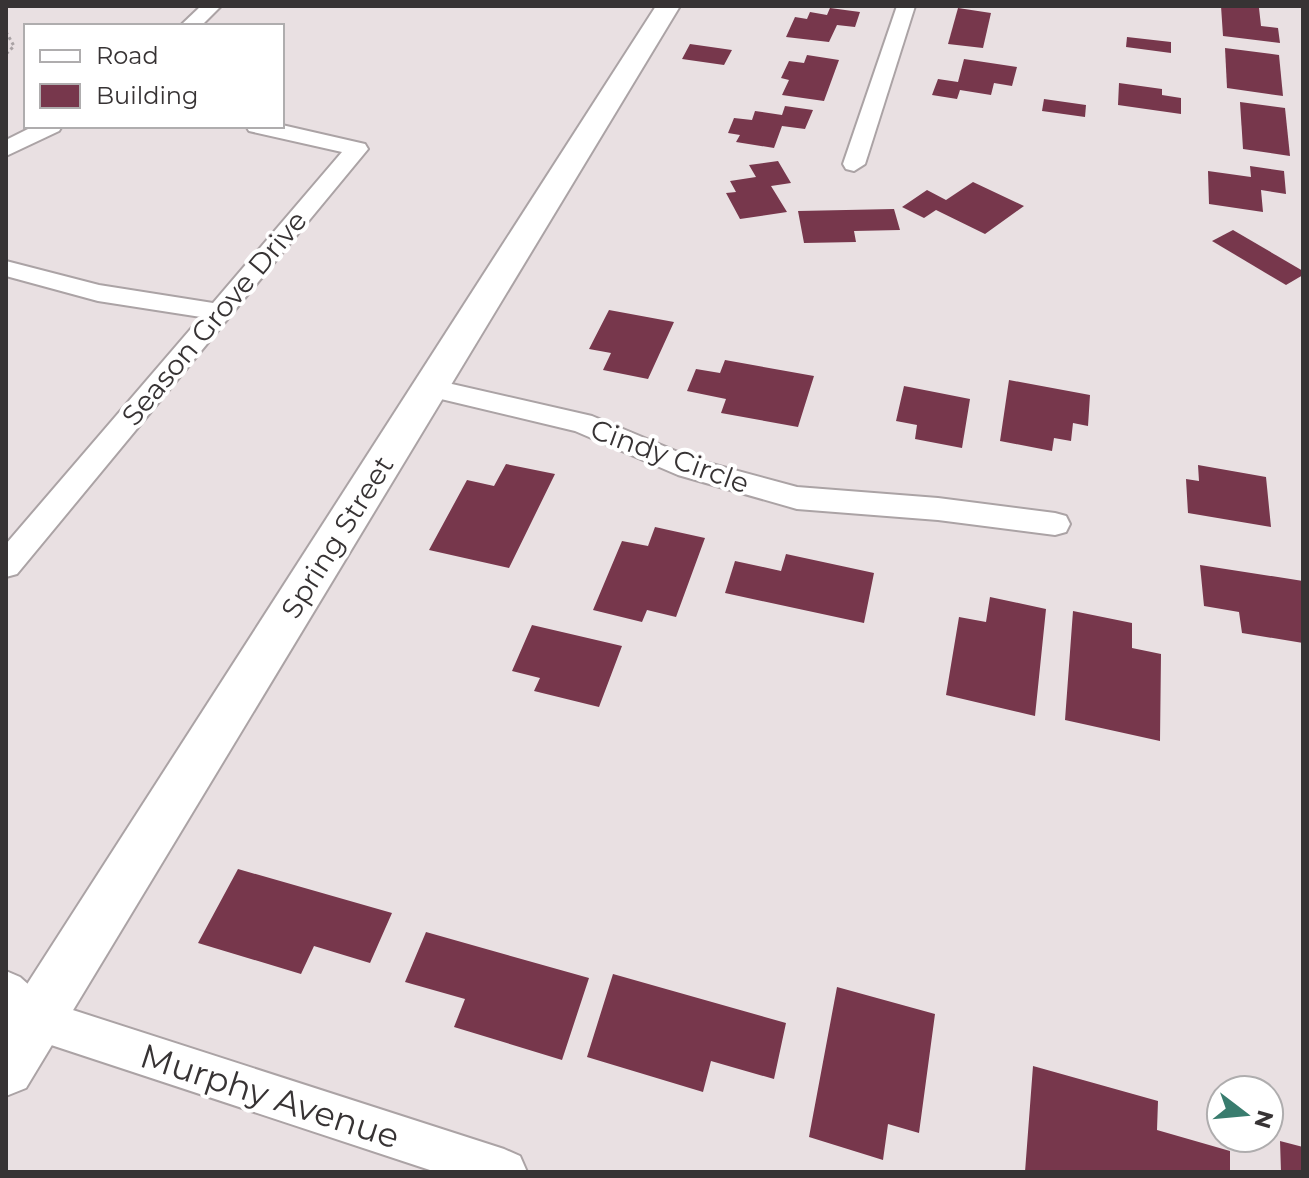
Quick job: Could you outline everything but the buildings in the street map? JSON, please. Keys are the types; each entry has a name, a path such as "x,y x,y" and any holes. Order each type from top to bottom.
{"street":[{"path":"192,24 212,6"},
{"name":"Spring Street","path":"6,1068 16,1010 430,388 668,6"},
{"path":"854,164 906,6"},
{"path":"6,149 47,128"},
{"name":"Season Grove Drive","path":"6,565 357,149 266,128"},
{"path":"6,268 98,293 219,312"},
{"name":"Cindy Circle","path":"430,388 582,423 688,468 797,498 938,509 1055,524"},
{"name":"Murphy Avenue","path":"16,1010 504,1172"}],"path":[{"path":"6,32 14,46 6,54"}]}
